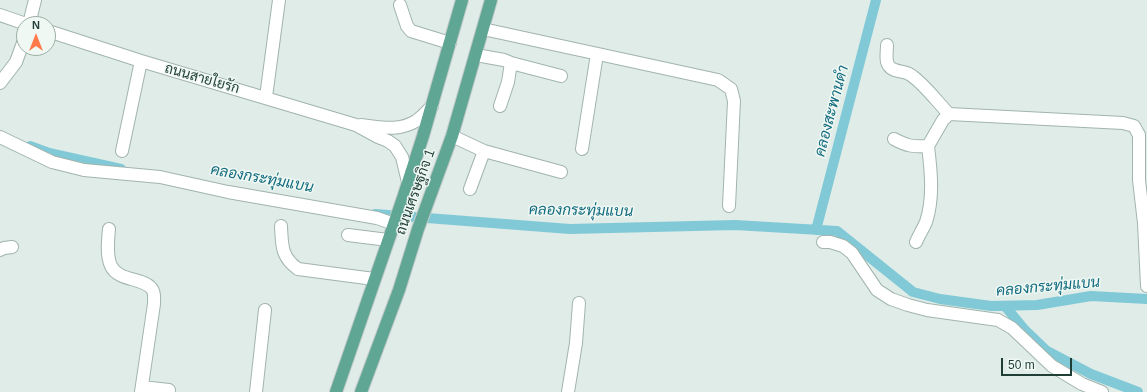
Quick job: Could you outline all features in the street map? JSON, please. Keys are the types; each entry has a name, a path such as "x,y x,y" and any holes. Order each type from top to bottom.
{"main road":[{"name":"ถนนเศรษฐกิจ 1","path":"336,392 403,198 432,106 462,0"},
{"name":"ถนนเศรษฐกิจ 1","path":"361,392 399,290 418,229 452,136 491,0"}],"street":[{"path":"31,16 35,0"},
{"path":"266,97 279,0"},
{"path":"400,4 407,26 411,31 450,43"},
{"path":"0,15 16,21"},
{"path":"483,29 718,80 731,89 734,102 729,206"},
{"name":"ถนนสายใยรัก","path":"56,34 141,61 356,125 395,146 402,157 408,182"},
{"path":"887,45 888,65 891,68 910,74 949,114 1123,123 1134,126 1139,135 1139,180 1144,223 1147,286"},
{"path":"582,149 597,54"},
{"path":"476,55 504,60 561,76"},
{"path":"0,83 16,62 18,56"},
{"path":"122,151 141,61"},
{"path":"500,106 508,82 511,63"},
{"name":"ถนนสายใยรัก","path":"356,125 393,129 406,126 417,120 432,106"},
{"path":"916,242 926,221 929,204 931,168 928,146 943,120 949,114"},
{"path":"452,136 484,151 562,172"},
{"path":"0,137 52,162 84,170 160,177 228,192 394,222"},
{"path":"894,138 906,145 914,147 928,146"},
{"path":"470,189 484,151"},
{"path":"281,226 283,250 289,263 298,269 374,279"},
{"path":"109,229 109,258 112,267 116,272 126,278 145,284 152,288 154,293 154,304 141,389 169,390"},
{"path":"348,235 388,240"},
{"path":"823,242 830,242 843,246 852,253 877,290 891,299 908,306 927,310 998,320 1012,328 1052,366 1082,384 1102,392"},
{"path":"568,392 576,343 579,303"},
{"path":"256,392 266,310"}],"waterway":[{"name":"คลองสะพานดำ","path":"816,230 876,0"},
{"name":"คลองกระทุ่มแบน","path":"30,146 49,153 121,169"},
{"name":"คลองกระทุ่มแบน","path":"375,214 570,229 735,225 837,231 913,292 940,299 991,306 1037,305 1091,296 1147,299"},
{"path":"1005,306 1024,329 1047,351 1091,374 1138,392"}]}
